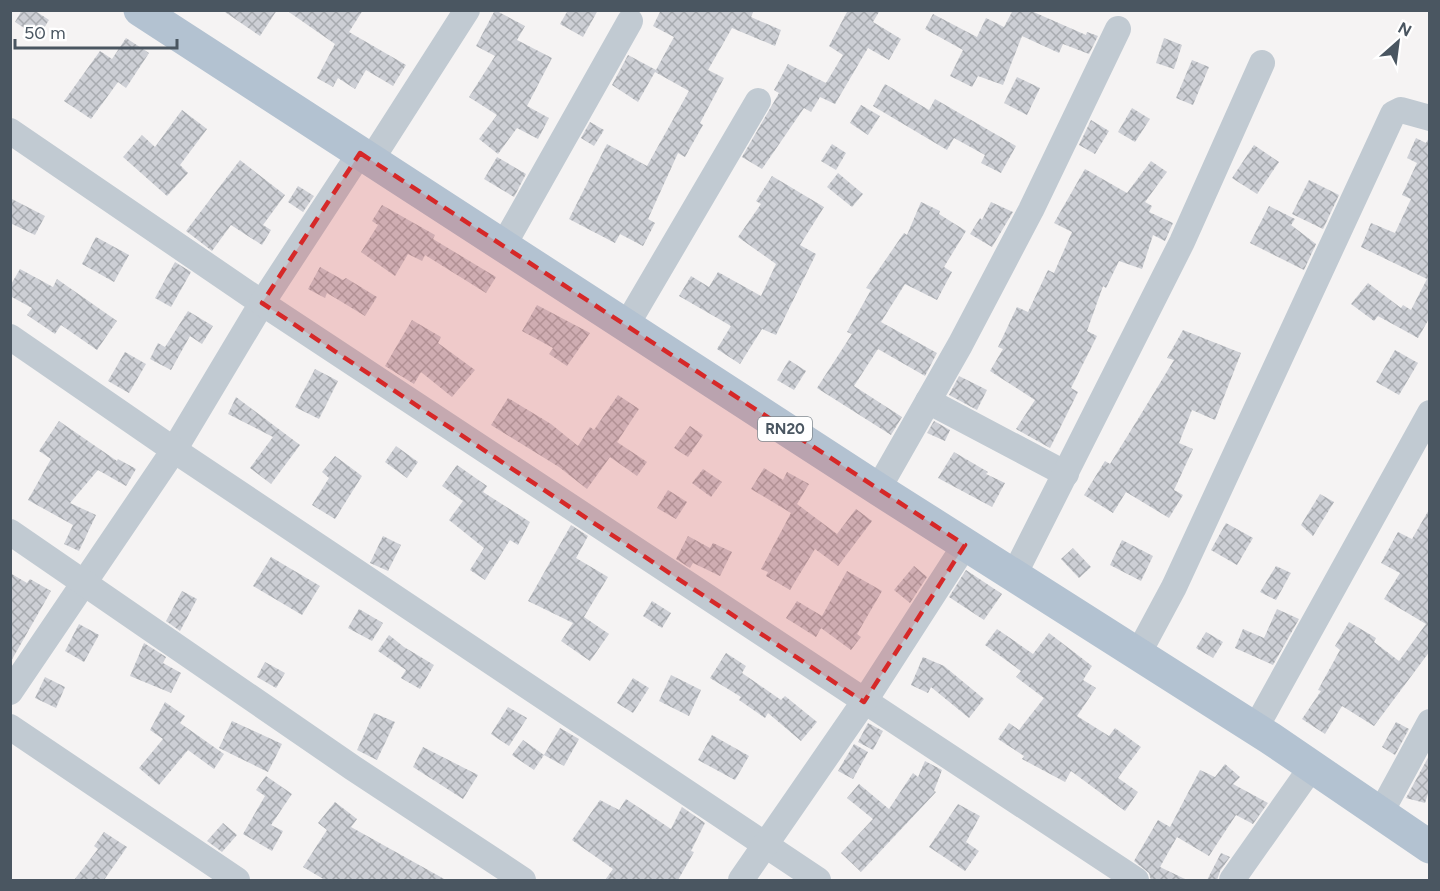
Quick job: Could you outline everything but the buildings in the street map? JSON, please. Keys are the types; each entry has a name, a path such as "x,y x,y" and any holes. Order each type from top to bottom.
{"main road":[{"name":"RN20","path":"140,10 878,489 1255,729 1430,847"}],"street":[{"path":"10,692 174,450 262,303 467,10"},
{"path":"503,246 630,21"},
{"path":"878,489 1031,210 1118,29"},
{"path":"1014,575 1182,242 1262,63"},
{"path":"626,326 758,101"},
{"path":"1138,654 1174,587 1393,114 1396,111 1408,110 1430,118"},
{"path":"10,131 262,303 1136,880"},
{"path":"10,337 174,450 818,880"},
{"path":"928,401 1066,474"},
{"path":"1255,729 1430,413"},
{"path":"10,532 353,768 523,880"},
{"path":"741,880 864,702 965,545"},
{"path":"1380,813 1430,722"},
{"path":"10,727 237,880"},
{"path":"1232,880 1311,768"}],"highlighted area":[{"path":"360,153 965,545 864,702 262,303"}]}
